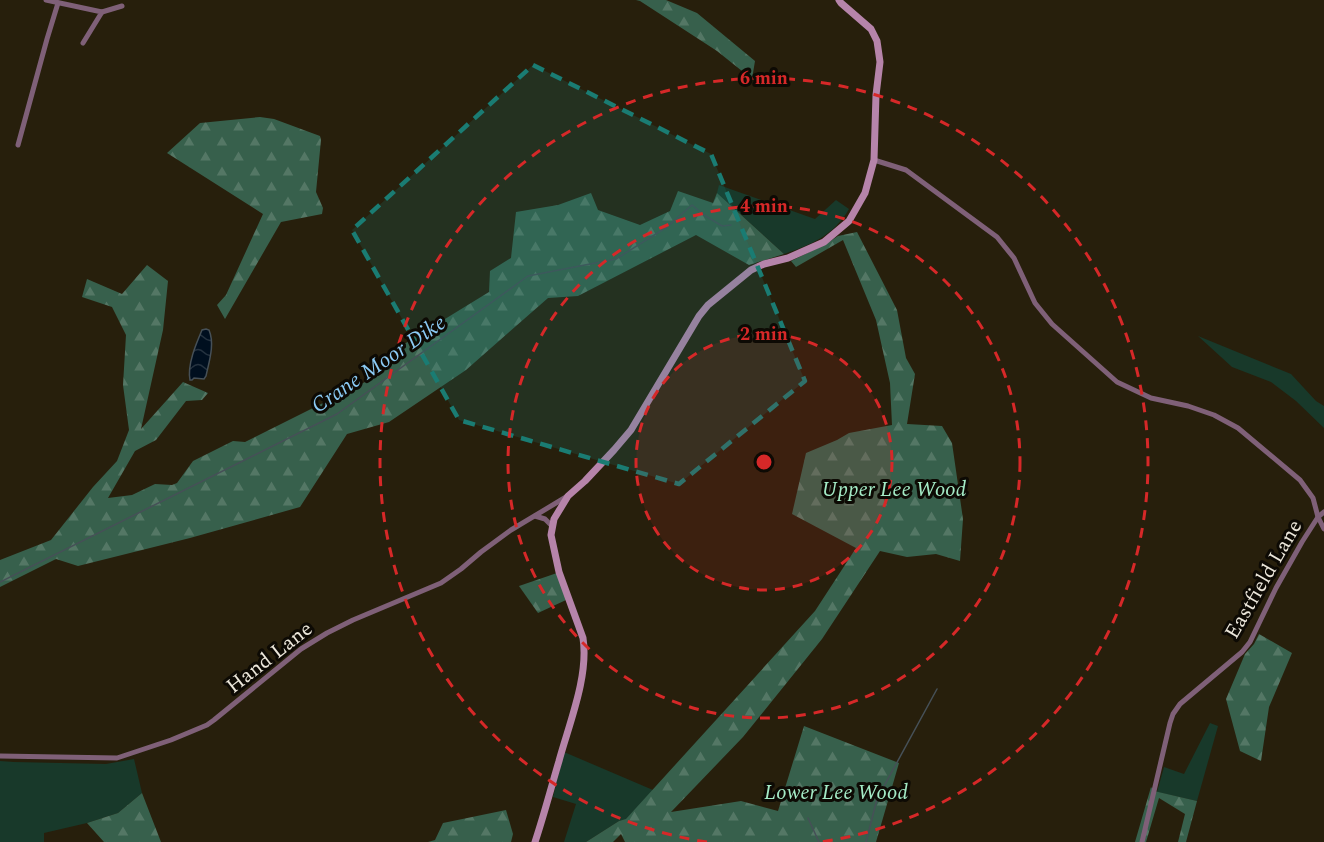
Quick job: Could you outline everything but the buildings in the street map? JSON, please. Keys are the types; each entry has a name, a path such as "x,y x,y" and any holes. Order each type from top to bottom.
{"street":[{"path":"46,0 102,12 122,6"},
{"path":"535,842 581,684 585,662 583,638 559,572 551,535 554,519 568,496 585,481 631,430 699,316 708,305 751,270 788,258 824,242 845,225 864,193 874,160 876,95 880,62 877,41 871,29 839,0"},
{"path":"18,145 58,3"},
{"path":"83,43 102,12"},
{"path":"874,160 906,170 997,237 1014,258 1035,303 1052,324 1117,382 1151,398 1215,415 1238,428 1300,480 1310,492 1324,530"},
{"name":"Hand Lane","path":"0,756 117,758 207,725 318,638 352,620 441,582 492,544 568,496"},
{"name":"Eastfield Lane","path":"1142,842 1173,714 1180,704 1242,652 1250,642 1276,588 1302,542 1318,517 1324,512"},
{"path":"535,516 545,519 553,527"}],"highlighted area":[{"path":"533,65 711,154 805,381 679,484 459,420 352,230"}],"green space":[{"path":"636,0 666,0 697,13 755,61 752,79 717,51"},
{"path":"260,117 274,119 320,136 316,192 323,208 322,214 281,222 225,319 217,305 226,295 263,214 167,153 200,123"},
{"path":"719,185 815,219 836,200 849,209 836,226 821,238 784,254 717,193"},
{"path":"678,191 713,203 717,193 784,254 749,265 696,235 578,296 548,298 466,370 389,422 347,434 300,507 78,566 56,559 0,587 0,560 51,540 117,461 129,430 123,385 126,335 112,307 82,297 87,279 122,294 147,265 168,281 163,330 141,429 183,382 208,393 202,400 186,401 156,440 135,451 108,498 132,495 155,484 177,483 193,461 233,441 245,442 377,376 383,357 489,292 490,271 511,258 516,212 558,205 591,193 598,210 640,225 670,211"},
{"path":"857,232 897,310 906,358 915,374 907,424 942,426 952,443 963,519 960,561 936,554 907,557 880,551 822,639 743,737 671,812 741,801 778,811 804,726 899,763 876,842 625,842 621,834 613,842 586,842 626,819 815,611 856,548 792,514 806,453 849,433 892,425 890,383 876,320 843,240 796,267 791,261 838,236"},
{"path":"1198,336 1291,374 1316,401 1324,406 1324,428 1296,401 1271,382 1232,367"},
{"path":"557,573 566,600 538,613 519,586"},
{"path":"1259,634 1292,653 1269,707 1261,761 1240,751 1226,699 1245,654"},
{"path":"1210,723 1218,726 1197,801 1157,792 1164,767 1184,774"},
{"path":"564,752 653,790 626,820 619,821 586,842 564,842 576,804 553,797"},
{"path":"134,759 142,793 118,813 44,833 44,842 0,842 0,761 106,764"},
{"path":"1151,787 1154,791 1197,801 1186,842 1178,842 1185,814 1159,798 1146,842 1135,842"},
{"path":"142,793 161,842 104,842 87,823 118,813"},
{"path":"506,810 513,834 511,842 428,842 435,840 443,823"}],"water":[{"path":"206,329 211,335 211,353 206,376 204,379 190,380 193,355 202,330"}],"waterway":[{"name":"Crane Moor Dike","path":"0,582 337,414 528,276 616,259 667,227 692,205 722,226 731,225"},
{"path":"866,842 877,799 937,689"},
{"path":"808,818 819,842"}],"park label":[{"name":"Upper Lee Wood","path":"894,489"},
{"name":"Lower Lee Wood","path":"836,792"}]}
